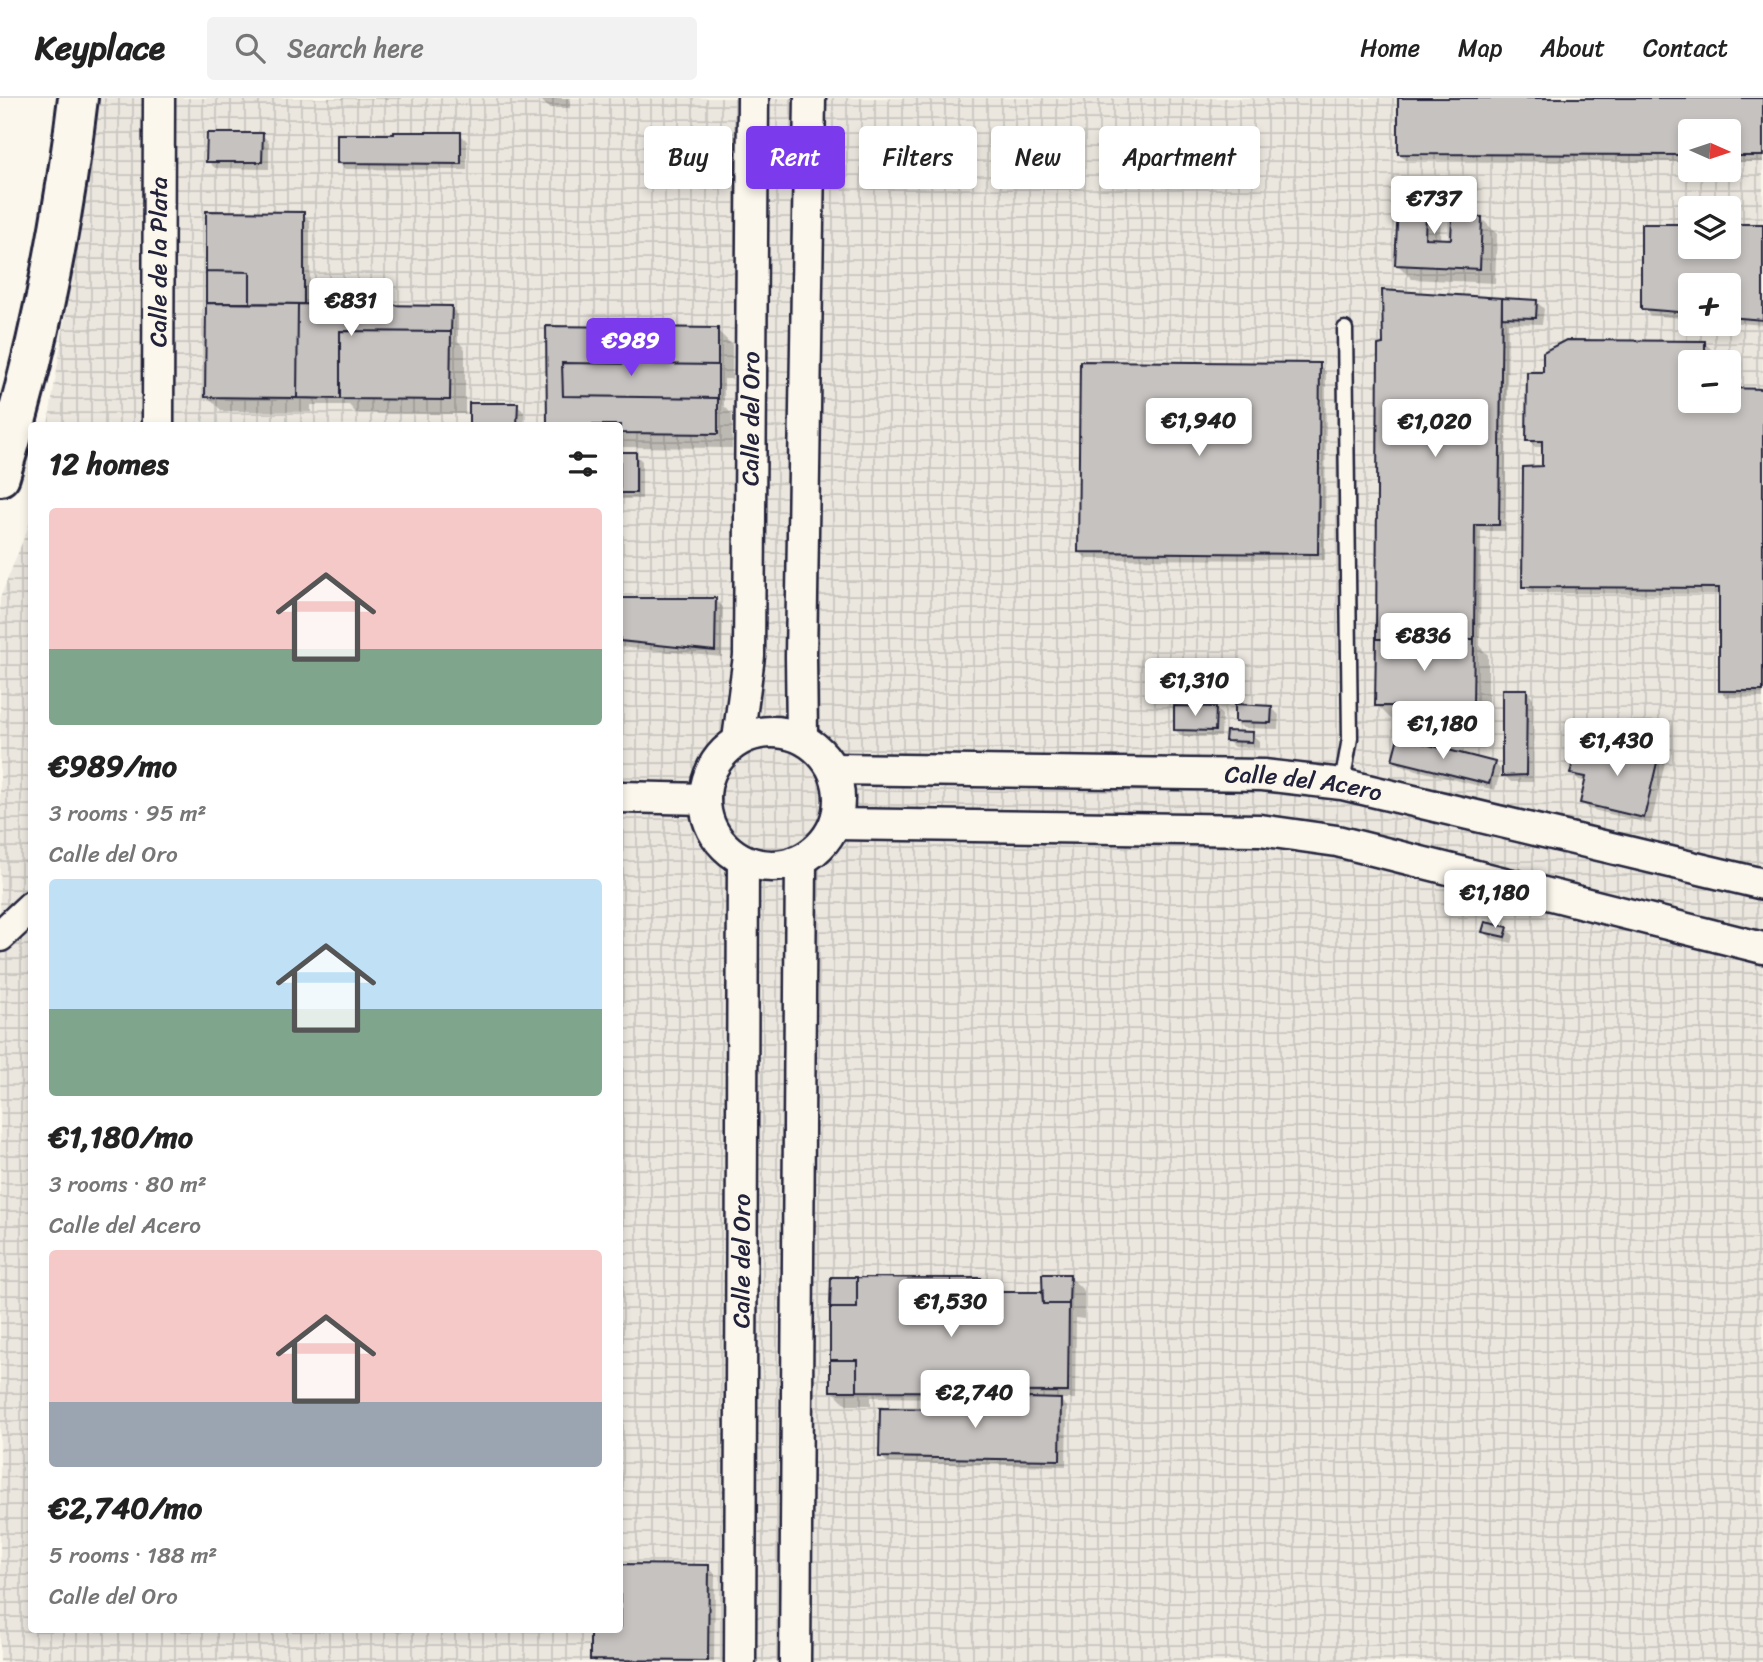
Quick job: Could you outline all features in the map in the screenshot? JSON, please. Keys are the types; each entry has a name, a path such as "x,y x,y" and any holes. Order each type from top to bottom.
{"main road":[{"path":"0,476 38,335 69,174 78,98"}],"street":[{"name":"Calle de la Plata","path":"158,422 159,98"},
{"name":"Calle del Oro","path":"738,740 749,656 753,98"},
{"path":"802,737 801,643 810,98"},
{"path":"770,731 802,737 820,751 833,769 840,796 835,824 822,845 801,860 772,866 743,860 723,845 710,824 705,799 709,776 720,755 738,740 770,731"},
{"name":"Calle del Acero","path":"833,769 1263,775 1342,784 1763,884"},
{"path":"623,797 705,799"},
{"name":"Calle del Acero","path":"835,824 1260,830 1337,841 1763,948"},
{"name":"Calle del Oro","path":"740,1662 743,860"},
{"path":"795,1662 801,860"},
{"path":"0,936 28,910"}],"lane":[{"path":"1342,784 1350,738 1345,329"}],"shaded area":[{"path":"100,98 1763,98 1763,1662 0,1662 0,598 28,528 28,1633 623,1633 623,422 48,422"}],"building":[{"path":"1398,98 1763,98 1763,156 1741,156 1741,119 1678,119 1678,155 1398,154"},
{"path":"461,132 461,164 337,163 337,134"},
{"path":"207,133 263,133 262,162 206,162"},
{"path":"1399,187 1427,188 1425,238 1451,239 1452,216 1482,217 1480,269 1395,265"},
{"path":"206,211 304,212 304,304 250,303 250,272 206,271"},
{"path":"1641,224 1678,224 1678,259 1741,259 1741,224 1763,224 1763,320 1741,318 1741,273 1678,273 1678,312 1641,309"},
{"path":"206,271 250,272 250,303 206,303"},
{"path":"1382,290 1502,298 1499,525 1475,525 1474,639 1376,639 1378,345 1383,344"},
{"path":"1502,298 1537,300 1536,318 1502,317"},
{"path":"206,303 298,304 297,398 205,397"},
{"path":"298,304 452,306 451,332 340,331 340,399 297,398"},
{"path":"546,326 718,328 718,365 562,363 563,396 718,398 718,434 623,433 623,422 547,422"},
{"path":"340,331 451,332 450,400 340,399"},
{"path":"1566,340 1705,341 1705,350 1678,350 1678,413 1741,413 1741,388 1763,389 1763,691 1719,691 1719,588 1522,587 1523,467 1542,466 1542,441 1526,441 1527,372 1543,372 1543,352"},
{"path":"1080,361 1320,363 1318,554 1078,552"},
{"path":"562,363 718,365 718,398 563,396"},
{"path":"469,403 518,403 517,422 469,422"},
{"path":"623,452 636,452 636,493 623,493"},
{"path":"623,598 716,598 715,651 623,641"},
{"path":"1376,639 1474,639 1473,706 1375,706"},
{"path":"1502,689 1527,689 1526,775 1502,776"},
{"path":"1235,704 1272,706 1271,723 1235,722"},
{"path":"1174,706 1216,707 1215,731 1174,730"},
{"path":"1226,731 1253,732 1252,742 1225,741"},
{"path":"1398,737 1495,762 1489,784 1392,760"},
{"path":"1595,739 1659,754 1644,818 1580,803 1586,777 1570,774 1574,758 1589,761"},
{"path":"1485,922 1508,927 1505,937 1482,932"},
{"path":"1042,1274 1070,1274 1069,1304 1043,1304"},
{"path":"831,1277 857,1277 857,1308 830,1308"},
{"path":"857,1277 951,1278 952,1306 981,1306 981,1292 1042,1292 1043,1304 1069,1304 1068,1392 857,1391 857,1360 830,1360 830,1308 857,1308"},
{"path":"951,1278 981,1278 981,1306 952,1306"},
{"path":"830,1360 857,1360 857,1391 830,1391"},
{"path":"946,1396 1061,1399 1060,1460 879,1457 880,1408 946,1409"},
{"path":"623,1564 709,1565 708,1661 590,1660 590,1633 623,1633"}]}
